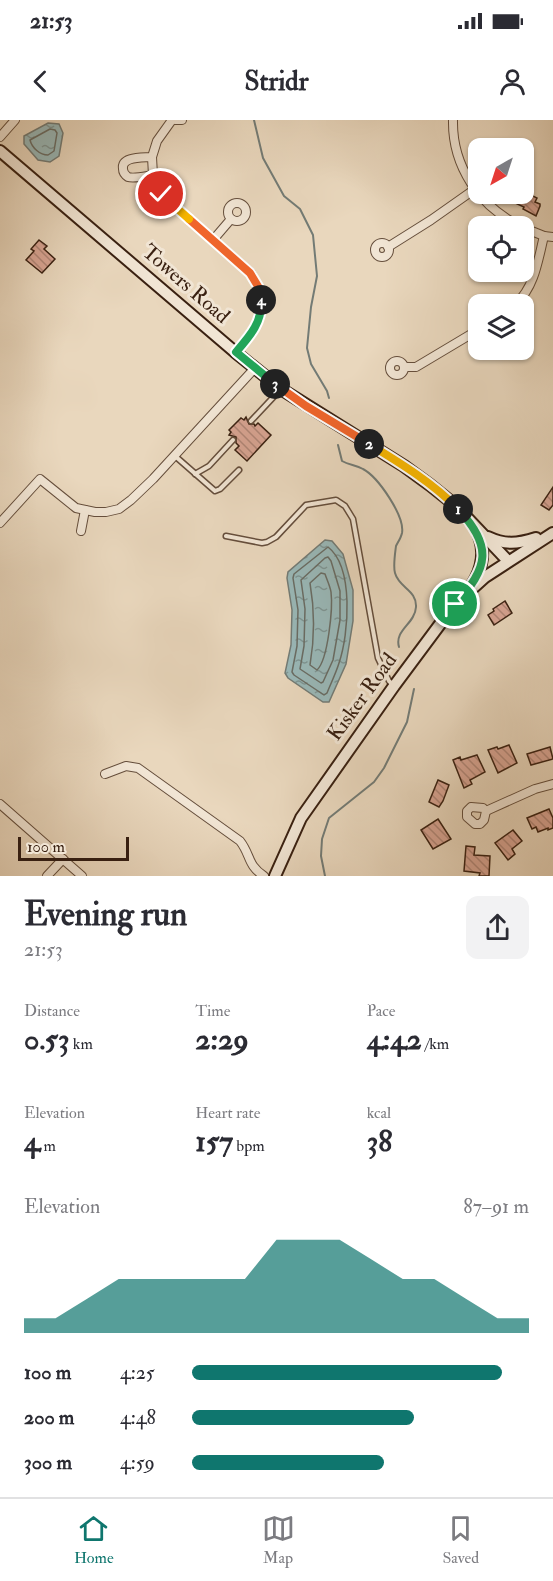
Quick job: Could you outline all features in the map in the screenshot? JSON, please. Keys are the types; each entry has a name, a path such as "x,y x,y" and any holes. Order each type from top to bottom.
{"main road":[{"name":"Towers Road","path":"0,151 281,389 404,466 455,505 508,561"},
{"path":"465,594 478,575 483,551 480,540 468,519"},
{"path":"479,531 501,542 515,544 553,532"},
{"path":"508,561 553,532"},
{"name":"Kisker Road","path":"275,876 301,818 394,686 455,604 508,561"}],"street":[{"path":"0,137 15,120"},
{"path":"182,120 174,120 157,141 152,157 153,175 161,194 250,273 259,288 261,304 259,320 236,352"},
{"path":"453,120 454,142 468,177"},
{"path":"152,157 129,159 122,168 128,177 153,175"},
{"path":"388,247 468,194"},
{"path":"488,204 503,216"},
{"path":"213,240 231,219"},
{"path":"534,232 553,237"},
{"path":"525,294 532,282 544,236"},
{"path":"404,367 416,366 468,336"},
{"path":"0,523 40,479 76,508 95,512 119,509 153,479 255,368"},
{"path":"81,531 85,510"},
{"path":"105,774 126,766 138,768 240,841 255,870 264,876"},
{"path":"486,811 535,789 553,784"},
{"path":"0,804 82,876"},
{"path":"47,876 63,859"}],"lane":[{"path":"250,421 281,389"},
{"path":"195,474 209,466 233,440"},
{"path":"174,456 215,491 239,470"},
{"path":"226,536 267,542 276,537 306,505 336,500 345,506 353,519 378,658 388,681 394,686"}],"water":[{"path":"48,123 59,124 63,133 59,156 50,162 38,160 24,144 24,136"},
{"path":"325,540 332,541 343,554 353,590 353,621 346,664 329,702 323,702 288,678 285,673 291,645 292,610 288,572"}],"building":[{"path":"534,196 537,198 535,202 540,204 536,216 523,209 524,207 517,204 534,204"},
{"path":"39,240 47,246 44,249 55,259 42,273 26,260 34,251 31,249"},
{"path":"246,417 249,424 255,426 258,423 271,435 247,461 235,450 239,446 236,443 236,437 229,435 231,432 229,430 241,418 244,420"},
{"path":"553,487 553,505 549,510 541,505"},
{"path":"505,601 512,613 494,625 488,615"},
{"path":"509,745 517,763 498,773 488,750"},
{"path":"550,747 553,759 531,765 527,754"},
{"path":"477,755 485,772 470,780 472,784 464,788 453,760"},
{"path":"438,780 449,785 439,807 429,802"},
{"path":"549,809 553,818 553,828 538,832 536,827 532,829 527,818"},
{"path":"438,819 451,839 433,849 421,830"},
{"path":"513,830 522,841 512,849 515,854 508,860 495,843"},
{"path":"466,846 475,847 474,855 490,856 489,876 479,876 480,873 464,871"}],"waterway":[{"path":"254,120 263,158 284,196 300,209 313,235 317,276 307,348 311,364 329,398"},
{"path":"338,445 342,461 369,473 383,488 395,507 402,526 402,533 396,546 394,570 397,578 414,597 416,607 415,613 399,636 399,647"},
{"path":"325,876 321,856 322,839 329,818 374,782 384,768 407,722 414,689"}],"route":[{"path":"161,194 250,273 259,288 261,304 259,320 236,352 281,389 306,406 404,466 455,505 468,519 478,534 482,546 482,562 474,582 455,604"}]}
